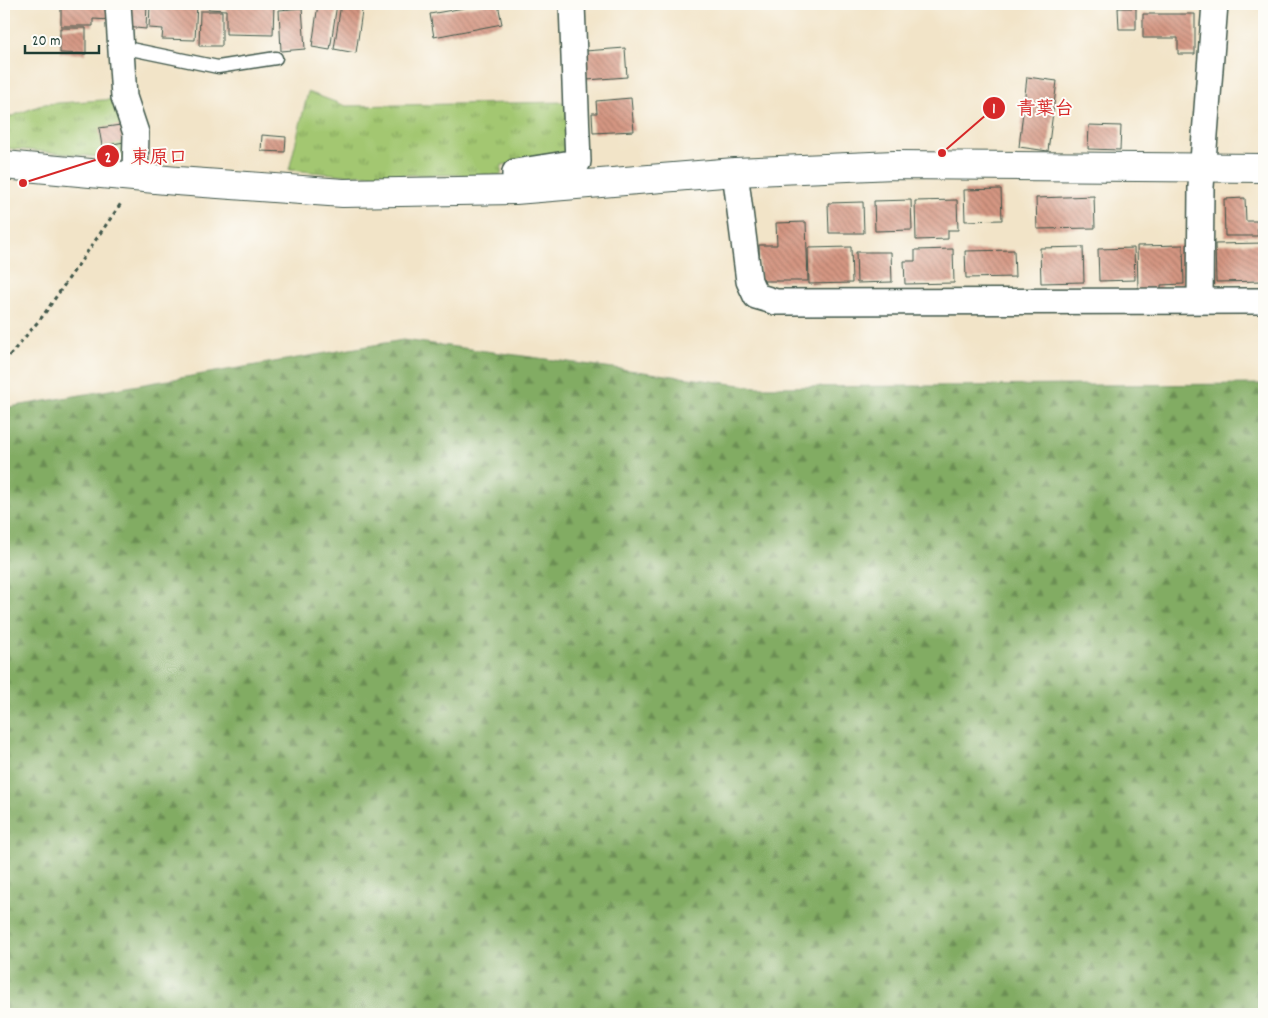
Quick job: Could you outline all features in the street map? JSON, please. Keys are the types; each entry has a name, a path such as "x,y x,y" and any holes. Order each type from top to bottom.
{"street":[{"path":"118,4 124,97 136,133 135,176"},
{"path":"516,190 515,172 578,162 572,4"},
{"path":"1200,301 1202,168 1215,4"},
{"path":"4,165 177,181 343,193 516,190 735,172 894,165 1264,168"},
{"path":"735,172 749,281 756,296 776,302 1264,301"}],"lane":[{"path":"121,48 218,67 276,58"}],"path":[{"path":"4,362 42,317 129,192 135,176"}],"green space":[{"path":"308,92 346,106 566,102 570,157 502,165 501,175 344,175 289,170"},
{"path":"118,99 130,160 4,148 4,119 44,104"},
{"path":"403,340 756,387 1264,384 1264,1014 4,1014 4,408"}],"building":[{"path":"61,4 111,4 111,20 93,19 93,26 61,26"},
{"path":"126,4 147,4 146,29 125,27"},
{"path":"150,4 197,4 195,40 162,39 163,29 149,28"},
{"path":"208,4 274,4 273,35 226,34 226,10 208,9"},
{"path":"318,4 337,4 330,50 312,47"},
{"path":"341,4 363,4 356,53 334,49"},
{"path":"486,4 498,4 502,24 434,37 430,14"},
{"path":"302,8 305,49 281,51 279,10"},
{"path":"1118,8 1136,8 1136,29 1119,29"},
{"path":"200,11 222,11 222,46 199,46"},
{"path":"1143,14 1195,14 1195,54 1178,54 1178,38 1143,38"},
{"path":"60,28 86,28 86,54 60,53"},
{"path":"625,48 627,77 587,80 585,51"},
{"path":"1027,77 1057,81 1048,151 1019,147"},
{"path":"631,98 634,131 593,133 592,113 597,113 596,101"},
{"path":"121,125 124,142 102,146 99,128"},
{"path":"1089,125 1121,126 1120,150 1088,149"},
{"path":"262,135 286,137 285,152 261,151"},
{"path":"1001,189 1002,220 965,221 964,190"},
{"path":"1094,196 1095,228 1037,229 1036,198"},
{"path":"1245,198 1246,221 1257,221 1258,236 1225,236 1224,199"},
{"path":"911,200 912,230 875,231 874,201"},
{"path":"957,200 958,230 948,230 948,239 916,240 915,201"},
{"path":"863,202 864,233 829,233 828,203"},
{"path":"806,222 808,281 760,281 759,245 777,245 776,223"},
{"path":"1264,243 1264,281 1216,282 1215,244"},
{"path":"1183,245 1184,284 1161,285 1161,290 1138,290 1137,246"},
{"path":"851,247 852,283 809,284 808,248"},
{"path":"1083,247 1084,282 1041,283 1040,248"},
{"path":"1134,248 1135,280 1099,281 1098,249"},
{"path":"953,249 954,283 905,284 904,261 915,261 915,250"},
{"path":"1014,250 1015,277 966,278 965,251"},
{"path":"856,252 891,252 892,282 857,283"}],"place":[{"name":"青葉台","path":"942,153"},
{"name":"東原口","path":"23,183"}]}
